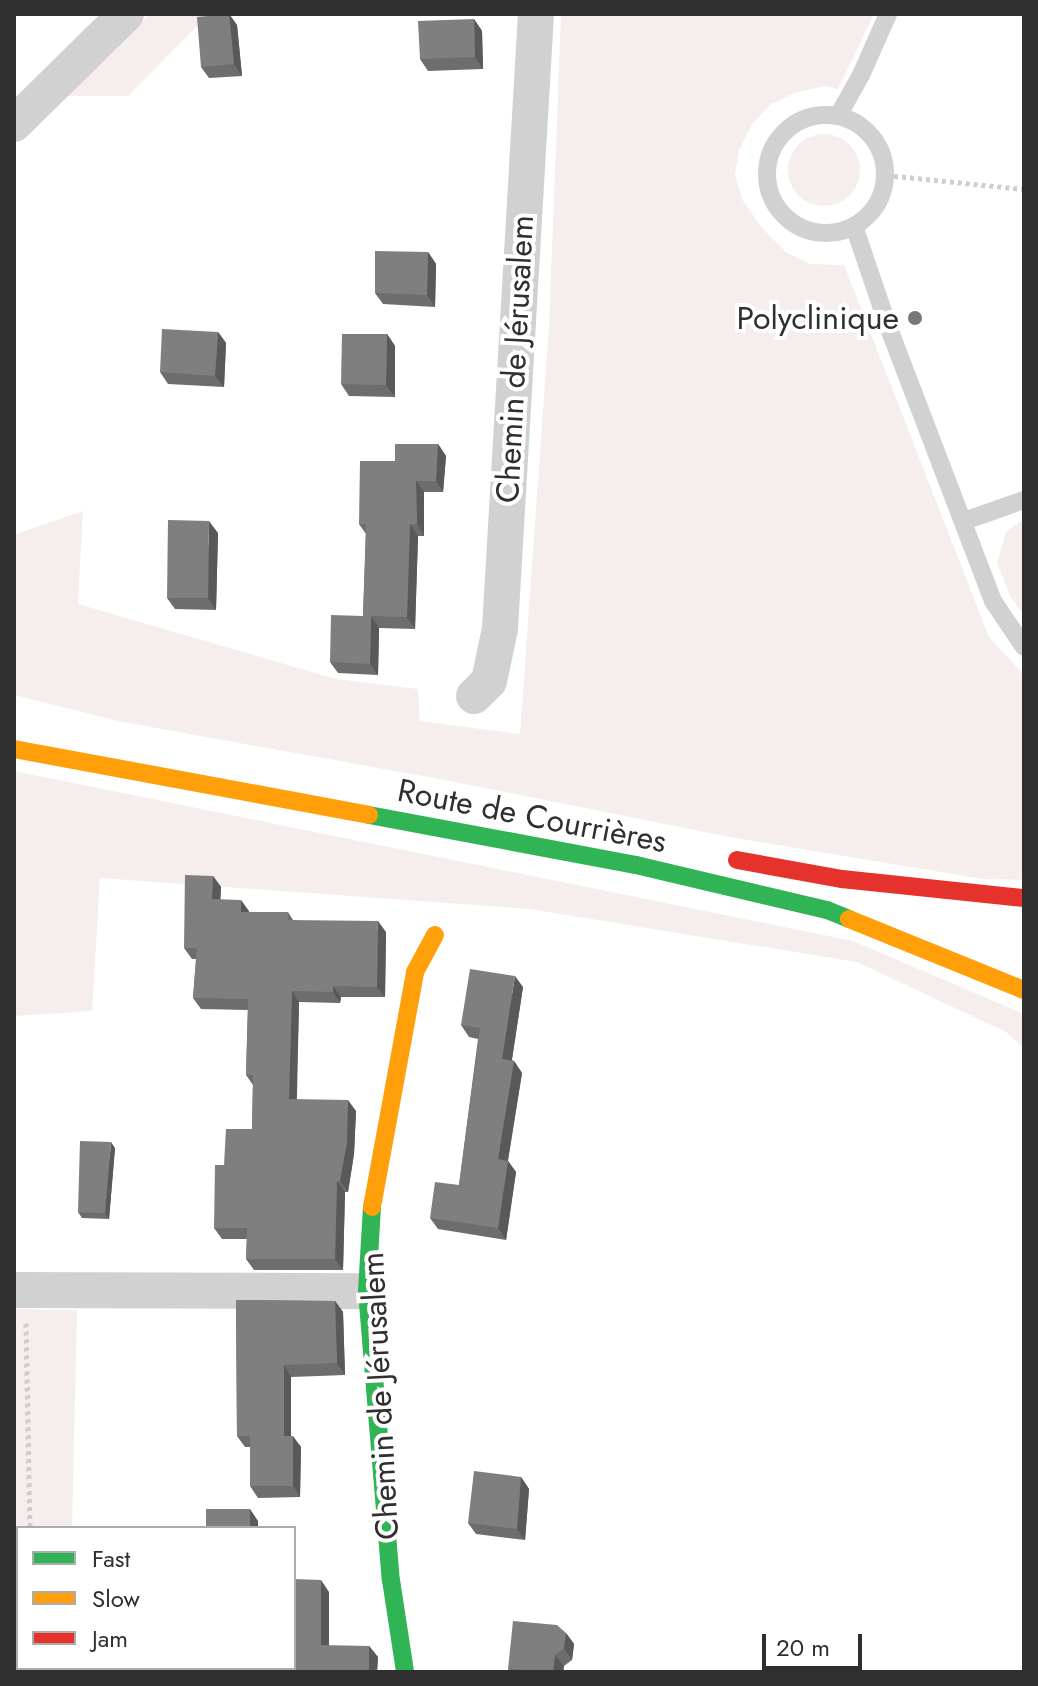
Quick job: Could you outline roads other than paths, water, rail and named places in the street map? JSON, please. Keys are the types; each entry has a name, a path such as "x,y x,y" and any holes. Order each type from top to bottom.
{"main road":[{"name":"Route de Courrières","path":"14,749 636,865 827,910 1024,990"},
{"path":"717,856 842,879 1024,898"},
{"name":"Chemin de Jérusalem","path":"405,1672 391,1580 367,1291 372,1198 409,1002 415,972 435,935"}],"street":[{"path":"14,124 126,14"},
{"name":"Chemin de Jérusalem","path":"474,696 489,681 500,629 536,14"},
{"path":"20,1290 367,1291"}],"lane":[{"path":"838,116 861,75 888,14"},
{"path":"819,114 838,116 857,123 872,136 882,154 886,175 882,194 871,212 854,226 818,233 800,228 784,217 773,201 767,183 767,163 773,145 785,130 801,119 819,114"},
{"path":"854,226 888,326 993,601 1024,647"},
{"path":"964,521 1024,500"}],"place":[{"name":"Polyclinique","path":"915,318"}]}
